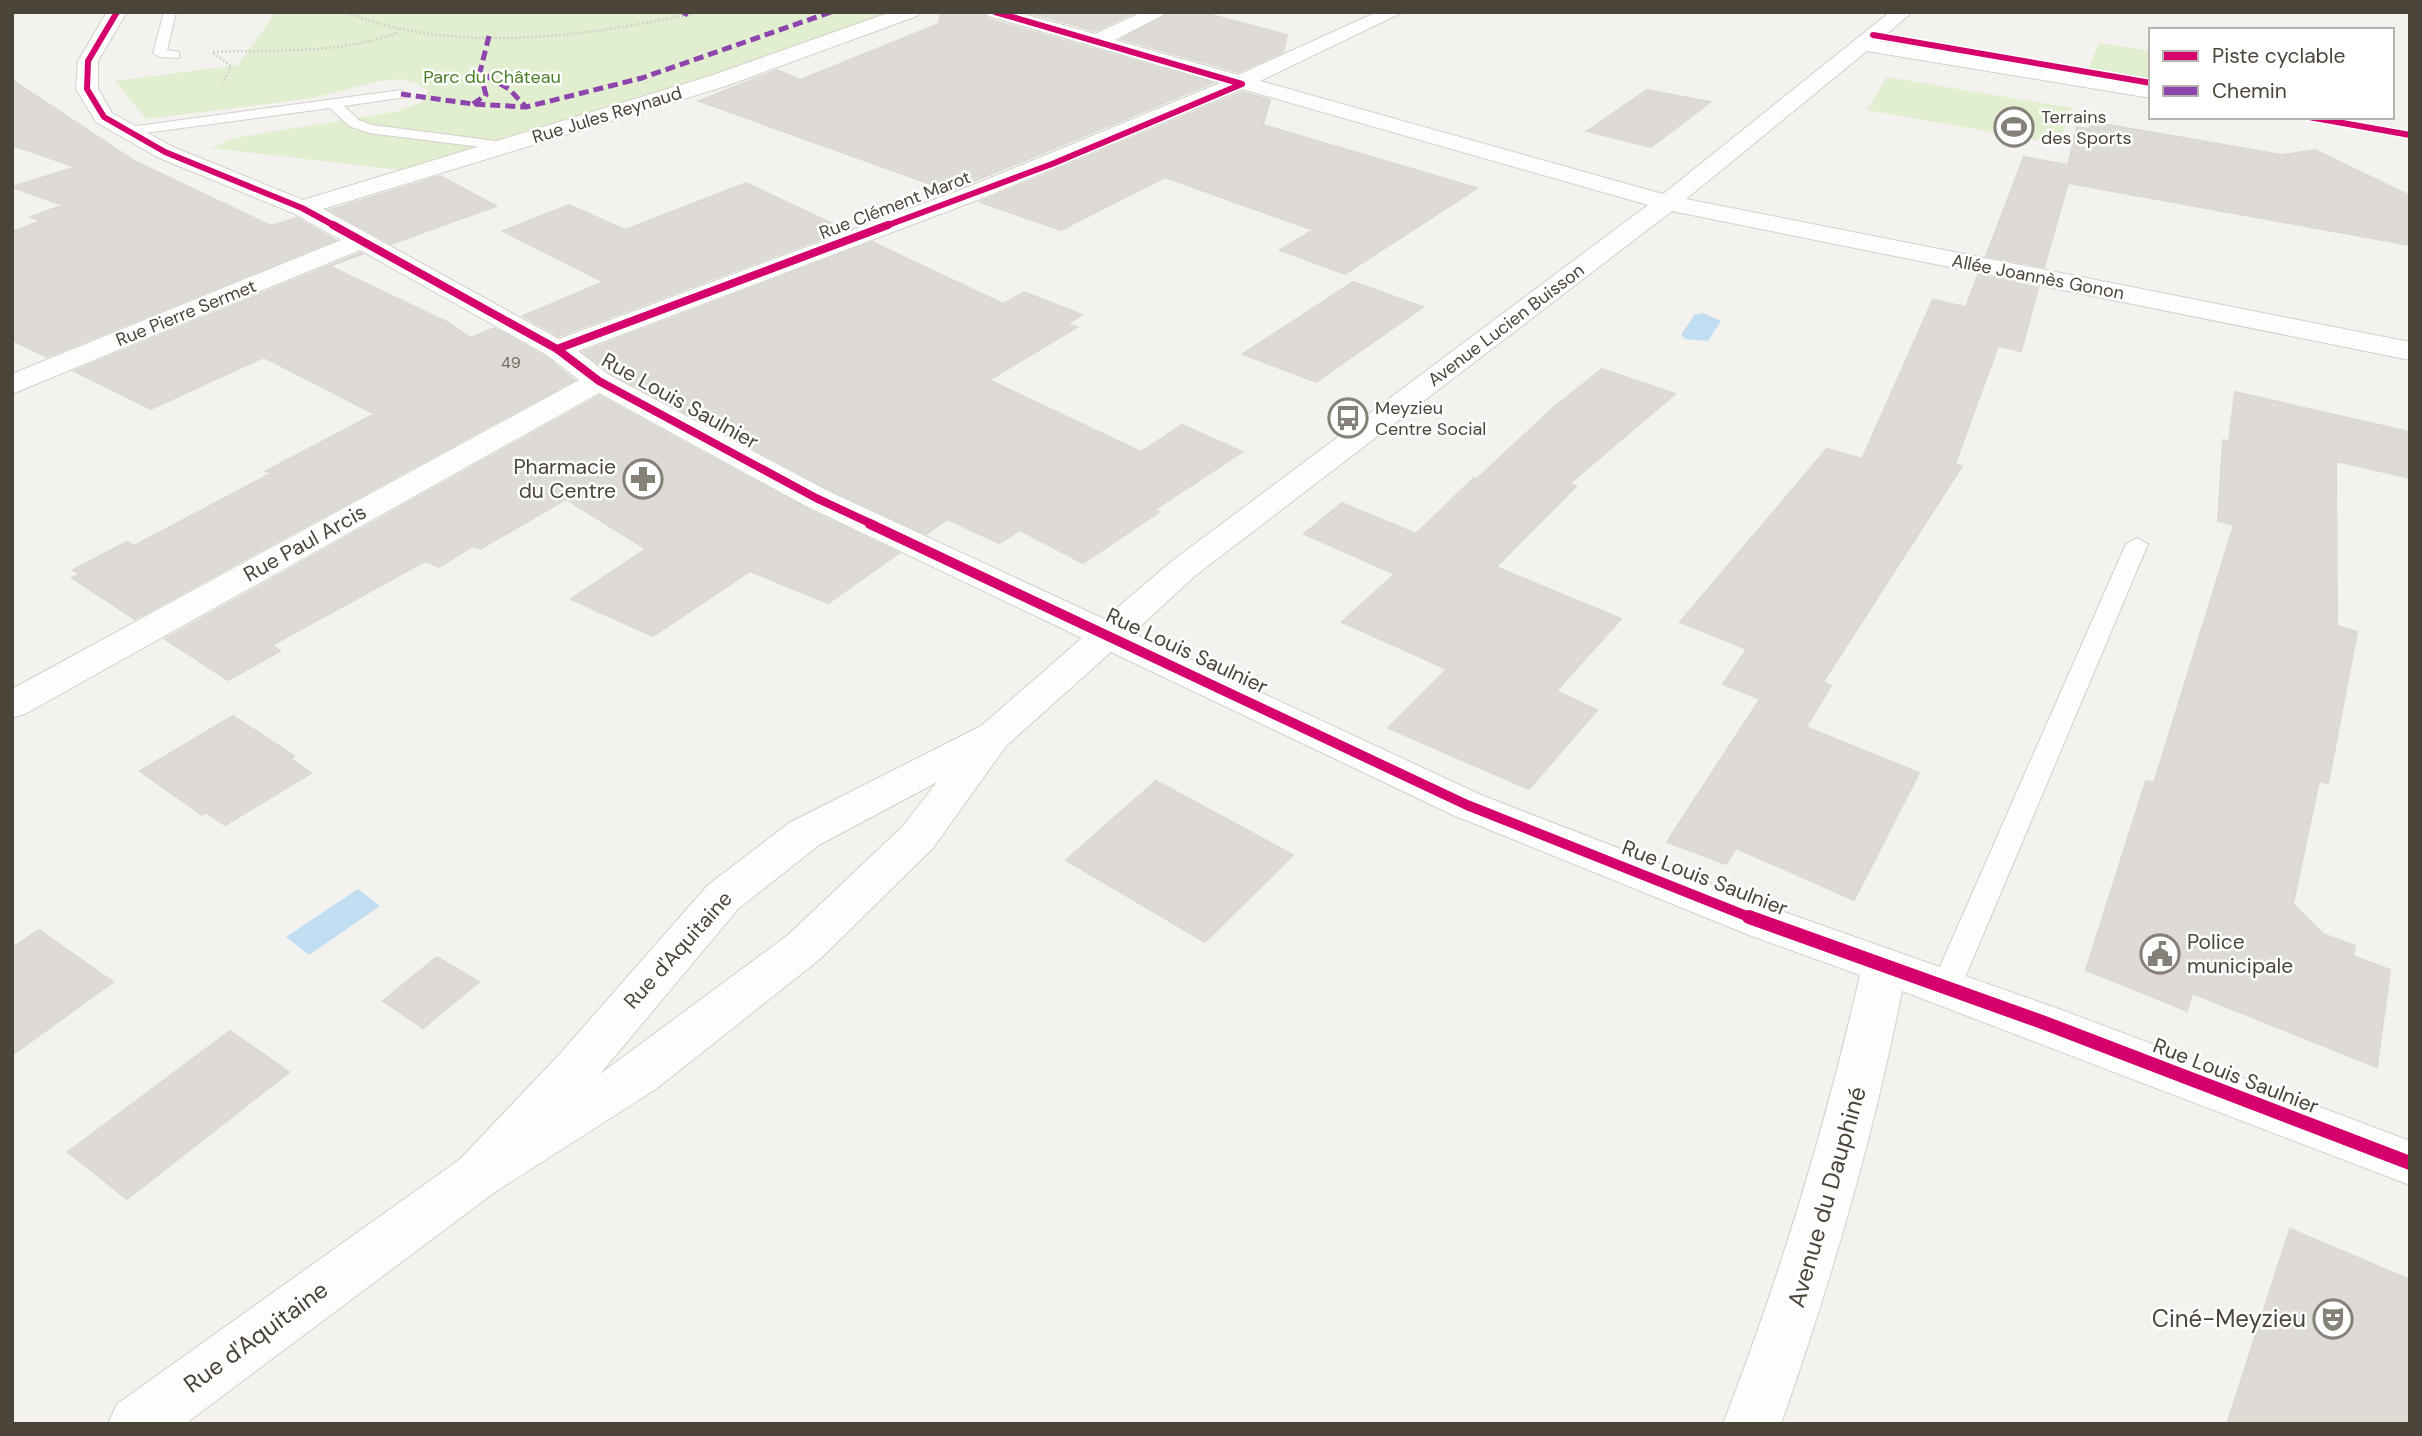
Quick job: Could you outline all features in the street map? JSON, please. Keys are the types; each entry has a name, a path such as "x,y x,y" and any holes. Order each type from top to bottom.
{"street":[{"name":"Rue Louis Saulnier","path":"117,12 88,61 87,89 104,117 165,152 302,208 556,349 599,381 816,498 1467,805 1765,923 1945,987 2410,1163"},
{"name":"Rue Jules Reynaud","path":"302,208 718,81 909,12"},
{"name":"Allée Joannès Gonon","path":"995,12 1667,203 2410,351"},
{"path":"1096,41 1159,12"},
{"name":"Rue Clément Marot","path":"556,349 1052,164 1242,84 1393,12"},
{"name":"Avenue Lucien Buisson","path":"1108,634 1184,568 1667,203 1902,12"},
{"path":"1863,44 2149,92"},
{"name":"Rue Pierre Sermet","path":"12,385 360,241"},
{"name":"Rue Paul Arcis","path":"12,705 599,381"},
{"name":"Rue d'Aquitaine","path":"137,1424 477,1176 639,1075 804,947 918,837 995,735 1108,634"},
{"name":"Rue d'Aquitaine","path":"477,1176 574,1071 723,897 804,835 995,735"},
{"name":"Avenue du Dauphiné","path":"1752,1424 1786,1335 1863,1073 1885,965"}],"lane":[{"path":"170,12 160,52 174,55"},
{"path":"130,131 401,94"},
{"path":"335,105 354,123 369,129 504,146"},
{"path":"1945,987 2137,544"}],"path":[{"path":"346,12 364,23 400,32 489,36 619,29 700,12"},
{"path":"231,66 213,52 323,48 387,38 400,32"}],"green space":[{"name":"Parc du Château","path":"276,12 891,12 742,66 409,171 211,148 235,138 399,111 421,102 428,91 418,84 402,79 379,81 313,98 146,119 115,81 238,65"},
{"path":"2099,43 2149,51 2149,79 2088,69"},
{"name":"Terrains des Sports","path":"1887,77 2072,108 2059,144 1867,110"}],"water":[{"path":"1703,313 1721,321 1708,341 1685,339 1681,335 1694,315"},
{"path":"358,889 380,906 309,955 286,937"}],"building":[{"path":"941,12 983,12 987,19 1212,83 950,191 699,101 777,70 800,80 939,24"},
{"path":"1028,12 1135,12 1095,31"},
{"path":"1172,12 1200,12 1287,35 1283,52 1238,72 1122,39"},
{"path":"12,80 136,162 271,226 297,218 335,240 47,357 12,340 12,232 41,221 31,217 63,205 12,187 76,167 12,145"},
{"path":"1647,90 1710,102 1651,147 1587,131"},
{"path":"1242,92 1270,100 1263,125 1477,188 1345,274 1280,250 1313,230 1165,177 1061,230 980,202"},
{"path":"2092,122 2282,155 2315,150 2410,196 2410,245 2068,183 2044,267 1986,256 2024,157 2068,165 2077,127 2089,129"},
{"path":"440,176 496,206 391,244 330,210"},
{"path":"746,183 845,230 559,336 523,316 604,282 503,231 569,205 625,230"},
{"path":"872,242 1003,304 1024,292 1082,315 1067,324 1077,327 989,380 1141,452 1182,425 1242,452 1154,510 1159,512 1083,563 1020,530 999,543 947,519 926,534 829,489 610,373 583,352"},
{"path":"360,253 362,254 329,266 447,322 471,338 494,328 546,357 574,380 135,619 72,578 81,574 73,570 127,542 134,546 272,473 266,471 375,414 264,357 151,409 74,371"},
{"path":"1978,275 2038,288 2021,351 1998,346 1955,464 1962,466 1823,682 1831,686 1806,727 1919,773 1854,900 1736,848 1726,864 1667,842 1760,699 1723,684 1747,649 1680,622 1827,449 1862,459 1933,300 1966,307"},
{"path":"1353,282 1423,307 1316,382 1243,354"},
{"path":"1602,369 1675,394 1569,484 1576,486 1496,567 1621,619 1556,691 1597,710 1529,789 1388,728 1447,669 1342,622 1395,574 1304,534 1342,503 1416,534 1474,478 1477,479 1553,408"},
{"path":"2235,392 2410,432 2410,478 2336,461 2337,626 2357,632 2328,784 2319,781 2293,904 2323,934 2355,946 2353,956 2390,970 2377,1067 2192,993 2187,1011 2086,970 2146,781 2154,783 2234,525 2218,521 2223,440 2229,442"},
{"path":"599,396 803,507 899,553 828,603 750,571 653,636 571,599 646,549 566,499 480,549 473,546 439,567 425,561 272,645 280,651 228,680 165,639"},
{"path":"233,716 294,756 291,759 311,773 225,825 206,812 202,815 140,771"},
{"path":"1156,781 1293,855 1205,942 1066,860"},
{"path":"39,930 113,982 12,1055 12,948"},
{"path":"437,957 479,982 423,1028 383,1001"},
{"path":"230,1031 289,1072 127,1199 68,1152"},
{"path":"2290,1229 2410,1280 2410,1424 2227,1424"}],"marked path":[{"path":"683,12 688,15"},
{"path":"489,36 480,72 509,89 526,107 642,78 831,12"},
{"path":"473,104 486,95 480,72"},
{"path":"401,94 473,104 526,107"}],"cycle path":[{"path":"117,12 88,61 87,89 104,117 165,152 302,208 557,349 599,381 816,498 1467,805 1765,923 2042,1022 2410,1163"},
{"path":"995,12 1242,84"},
{"path":"1873,35 2149,83"},
{"path":"557,349 1052,164 1242,84"},
{"path":"2320,119 2410,135"}],"place":[{"name":"Terrains des Sports","path":"2014,127"},
{"name":"Meyzieu Centre Social","path":"1348,418"},
{"name":"Pharmacie du Centre","path":"643,479"},
{"name":"Police municipale","path":"2160,954"},
{"name":"Ciné-Meyzieu","path":"2333,1319"}]}
